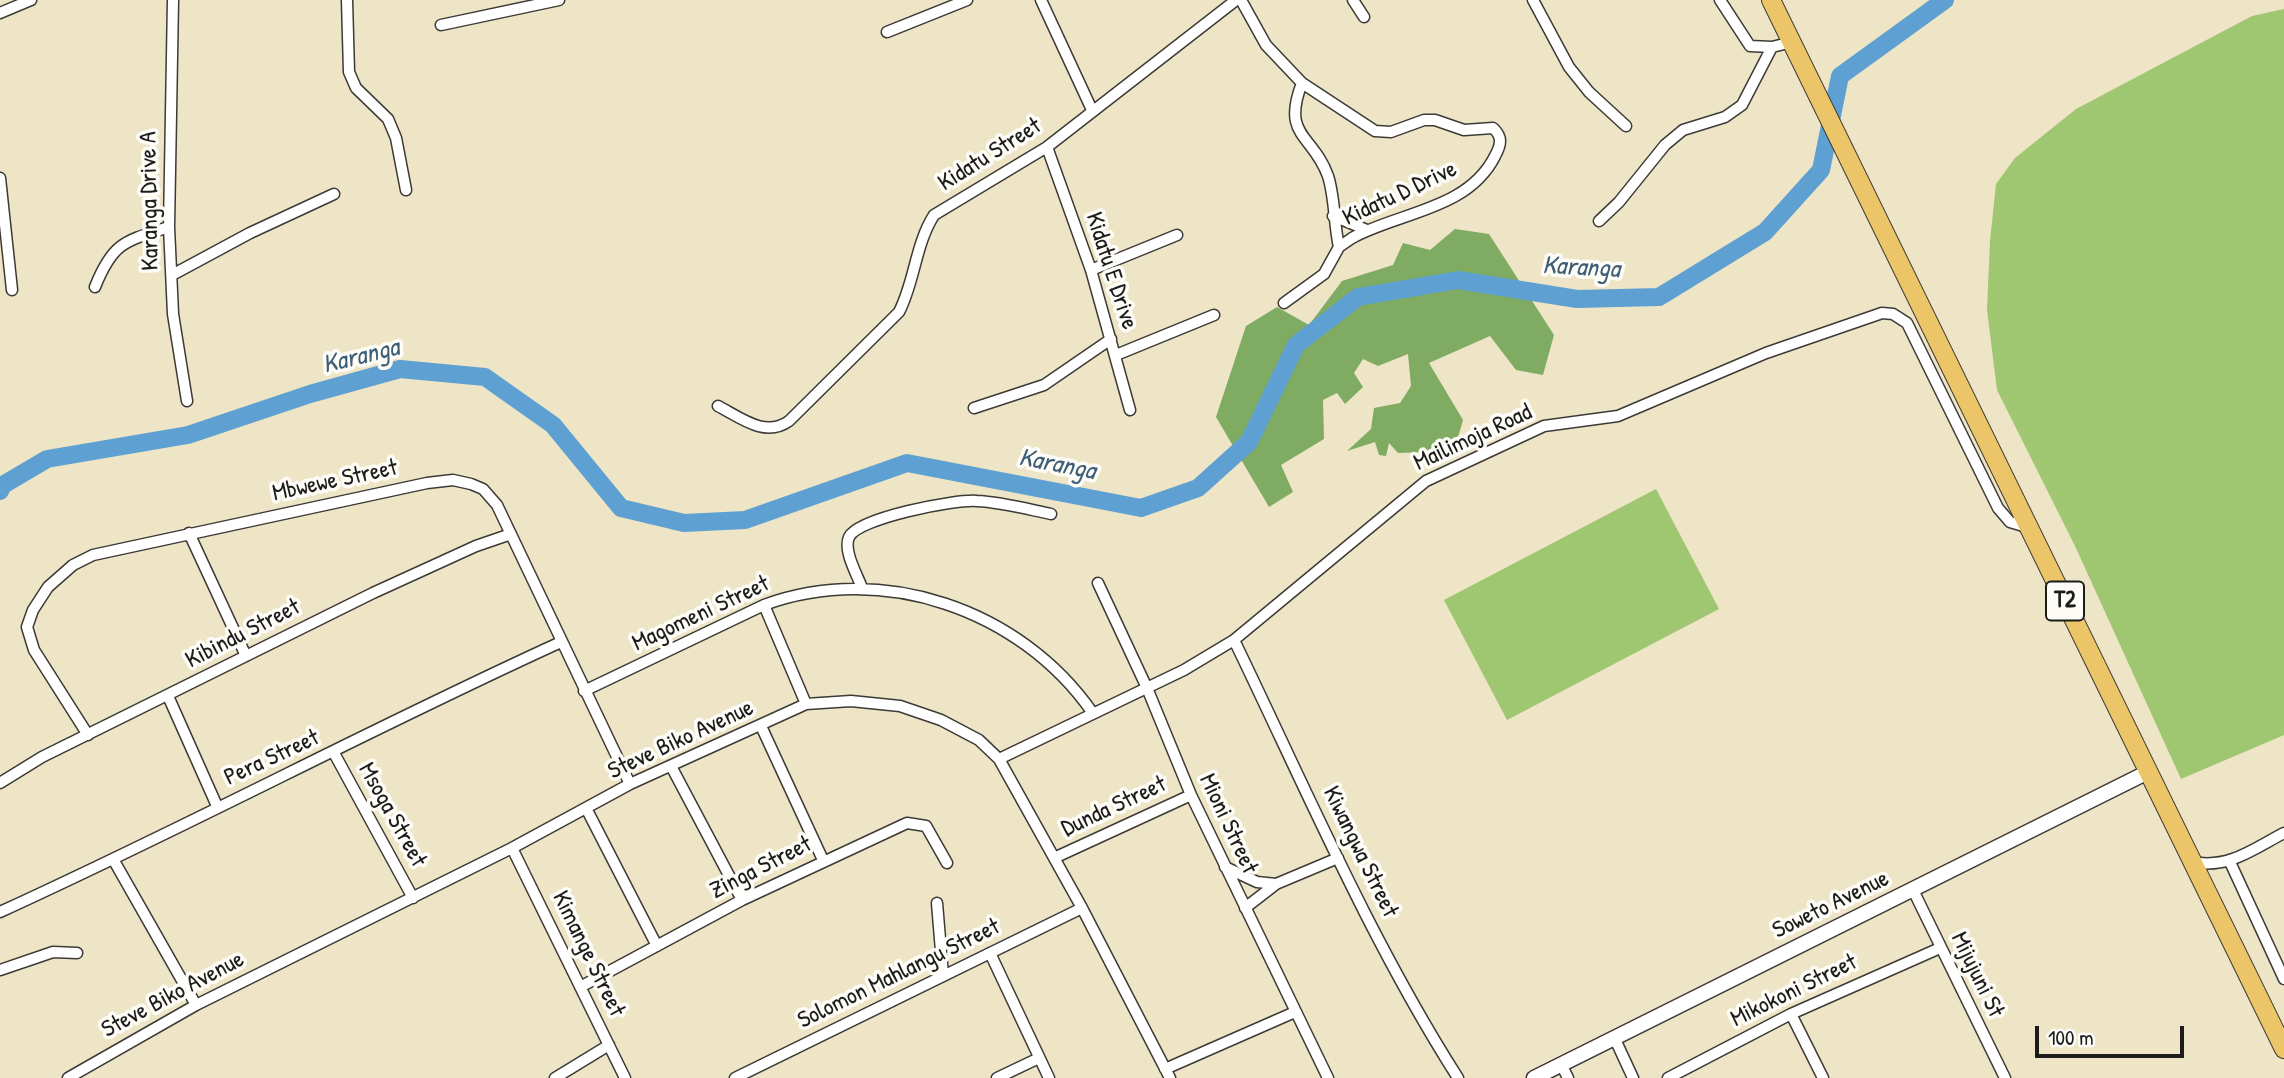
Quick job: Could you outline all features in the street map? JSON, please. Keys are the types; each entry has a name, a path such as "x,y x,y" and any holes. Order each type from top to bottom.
{"highway":[{"name":"T2","path":"1771,0 2284,1049"}],"street":[{"path":"0,13 31,0"},
{"name":"Karanga Drive A","path":"173,0 169,227 173,314 187,401"},
{"path":"347,0 349,72 356,88 388,119 396,138 406,190"},
{"path":"441,25 559,0"},
{"path":"887,32 967,0"},
{"path":"1041,0 1092,110"},
{"name":"Kidatu Street","path":"718,406 765,429 778,429 789,421 899,312 908,296 923,233 934,215 1047,147 1238,0"},
{"name":"Kidatu D Drive","path":"1238,0 1266,45 1302,83 1375,131 1391,132 1424,120 1435,120 1464,130 1493,128 1500,136 1501,145 1481,177 1457,195 1404,219 1367,230 1339,247 1324,274 1284,303"},
{"path":"1353,0 1364,17"},
{"path":"1533,0 1569,67 1589,92 1626,126"},
{"path":"1720,0 1750,46 1772,47 1791,42"},
{"path":"1599,220 1619,202 1665,145 1683,130 1725,117 1742,106 1772,47"},
{"path":"1302,83 1294,103 1294,117 1301,136 1323,165 1328,178 1339,247"},
{"name":"Kidatu E Drive","path":"1047,147 1091,270 1130,410"},
{"path":"0,178 12,290"},
{"path":"172,275 250,233 334,194"},
{"path":"1333,216 1367,230"},
{"path":"95,287 107,257 120,246 169,227"},
{"path":"1091,270 1177,235"},
{"name":"Mailimoja Road","path":"999,759 1092,712 1147,688 1234,640 1426,481 1537,429 1618,416 1766,353 1882,313 1893,314 1907,323 1998,508 2010,522 2030,528"},
{"path":"1116,355 1214,315"},
{"path":"974,408 1044,385 1111,340"},
{"name":"Mbwewe Street","path":"88,735 34,650 27,627 33,610 48,587 73,565 93,555 189,533 394,489 453,480 483,489 497,505 630,784"},
{"path":"862,588 847,544 850,534 857,528 947,503 970,501 1051,514"},
{"path":"189,533 246,656"},
{"name":"Kibindu Street","path":"0,783 88,735 373,593 476,546 511,534"},
{"name":"Mioni Street","path":"1098,583 1147,688 1191,795 1328,1078"},
{"name":"Magomeni Street","path":"584,691 764,605 805,593 862,588 924,596 964,611 1010,635 1049,661 1074,686 1092,712"},
{"path":"764,605 806,704"},
{"name":"Kiwangwa Street","path":"1234,640 1338,858 1403,985 1458,1078"},
{"name":"Pera Street","path":"0,912 334,753 452,691 561,642"},
{"path":"168,696 218,806"},
{"name":"Steve Biko Avenue","path":"68,1078 196,1005 512,848 630,784 806,704 851,701 900,706 941,720 979,740 999,759 1082,908 1167,1074"},
{"path":"761,726 823,860"},
{"name":"Msoga Street","path":"334,753 413,898"},
{"path":"671,766 742,900"},
{"name":"Soweto Avenue","path":"1534,1078 2148,772"},
{"name":"Dunda Street","path":"1054,858 1191,795"},
{"path":"586,808 657,946"},
{"name":"Zinga Street","path":"582,986 742,900 907,823 926,826 947,863"},
{"path":"2193,862 2210,865 2230,862 2284,833"},
{"name":"Kimange Street","path":"512,848 625,1078"},
{"path":"1245,908 1276,884 1338,858"},
{"path":"113,859 196,1005"},
{"path":"2230,862 2284,979"},
{"path":"1225,867 1257,882 1276,884"},
{"name":"Mijujuni St","path":"1913,890 2005,1078"},
{"path":"937,903 943,975"},
{"name":"Solomon Mahlangu Street","path":"735,1078 1082,908"},
{"name":"Mikokoni Street","path":"1668,1078 1791,1014 1940,948"},
{"path":"0,970 52,952 77,953"},
{"path":"990,953 1049,1078"},
{"path":"1167,1074 1295,1012"},
{"path":"1791,1014 1823,1078"},
{"path":"1614,1037 1633,1078"},
{"path":"555,1078 609,1045"},
{"path":"997,1078 1039,1058"},
{"path":"1561,1064 1568,1078"}],"green space":[{"path":"2284,9 2284,735 2181,779 2075,546 1997,390 1987,310 1996,184 2015,158 2076,109 2252,16"},
{"path":"1455,229 1489,234 1554,335 1543,375 1516,370 1490,336 1429,363 1463,420 1454,451 1398,453 1389,443 1386,456 1379,455 1375,442 1347,451 1371,429 1374,408 1400,403 1411,386 1408,354 1378,366 1363,359 1354,373 1363,387 1345,404 1337,393 1323,400 1324,439 1281,465 1293,492 1269,507 1216,417 1246,326 1277,307 1309,325 1342,281 1393,265 1403,243 1430,250"},
{"path":"1656,489 1719,609 1507,720 1444,600"}],"waterway":[{"name":"Karanga","path":"0,491 3,485 47,459 188,435 310,394 400,369 485,377 553,425 621,508 684,523 745,520 907,463 1141,508 1198,488 1249,442 1296,345 1358,297 1458,280 1577,299 1659,297 1765,232 1821,170 1840,76 1945,0"}]}
